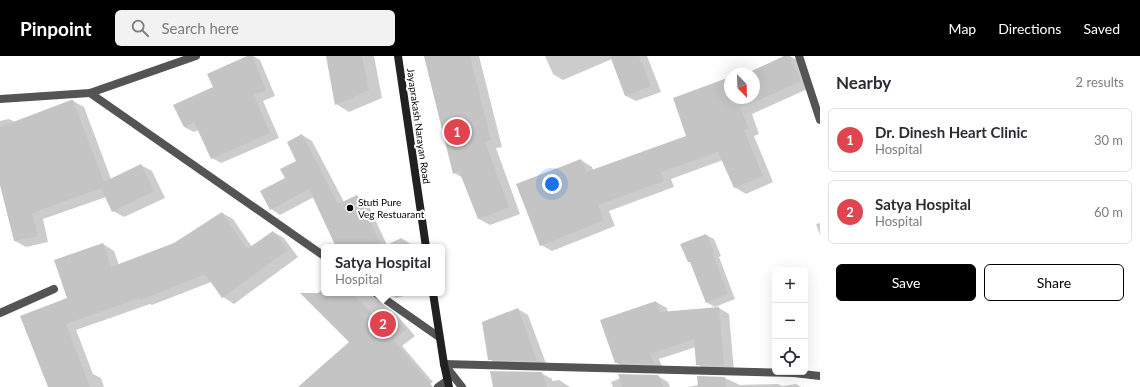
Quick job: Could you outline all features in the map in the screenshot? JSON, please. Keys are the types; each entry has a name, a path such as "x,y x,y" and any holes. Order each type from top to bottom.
{"street":[{"path":"0,99 90,93 196,56"},
{"name":"Jayaprakash Narayan Road","path":"398,56 426,244"},
{"path":"799,56 820,120"},
{"path":"90,93 321,254"},
{"path":"0,313 54,288"},
{"path":"380,296 439,337"},
{"path":"433,296 448,384 438,387"},
{"path":"444,364 786,373 820,376"},
{"path":"444,364 462,387"}],"building":[{"path":"247,56 252,56 266,90 254,95 270,133 211,159 194,122 184,127 173,105 213,87 207,74"},
{"path":"326,56 362,56 369,90 335,105"},
{"path":"424,56 470,56 491,140 485,142 509,207 478,219 459,171 453,174"},
{"path":"610,56 639,56 651,86 625,96"},
{"path":"784,56 789,56 801,81 760,99 760,68 758,68"},
{"path":"724,79 724,104 750,104 741,108 748,128 744,130 763,176 734,188 718,152 661,172 664,181 598,205 604,220 540,246 516,184 581,159 586,172 686,136 673,98"},
{"path":"73,100 104,182 141,164 154,191 112,212 101,188 32,213 38,236 14,241 0,185 0,127"},
{"path":"302,134 338,204 357,195 381,244 335,244 309,189 270,210 260,191 285,178 280,169 296,161 287,142"},
{"path":"222,212 247,249 273,231 288,250 222,298 205,274 140,300 139,298 66,324 90,387 48,387 20,316 67,298 54,260 103,243 111,267 174,243"},
{"path":"706,234 714,252 712,252 728,294 706,303 690,262 688,262 680,244"},
{"path":"300,293 321,293 321,296 355,296 377,318 388,309 406,330 393,340 433,387 298,387 349,342"},
{"path":"656,301 660,312 719,307 724,366 696,365 694,339 650,354 654,364 615,363 600,320"},
{"path":"518,308 537,361 488,360 482,322"},
{"path":"490,371 542,372 547,387 493,387"},
{"path":"618,374 658,375 663,387 622,387"},
{"path":"697,376 725,377 726,387 698,387"}],"place":[{"name":"Dr. Dinesh Heart Clinic","path":"457,132"},
{"name":"Stuti Pure Veg Restuarant","path":"350,208"},
{"name":"Satya Hospital","path":"383,324"}]}
